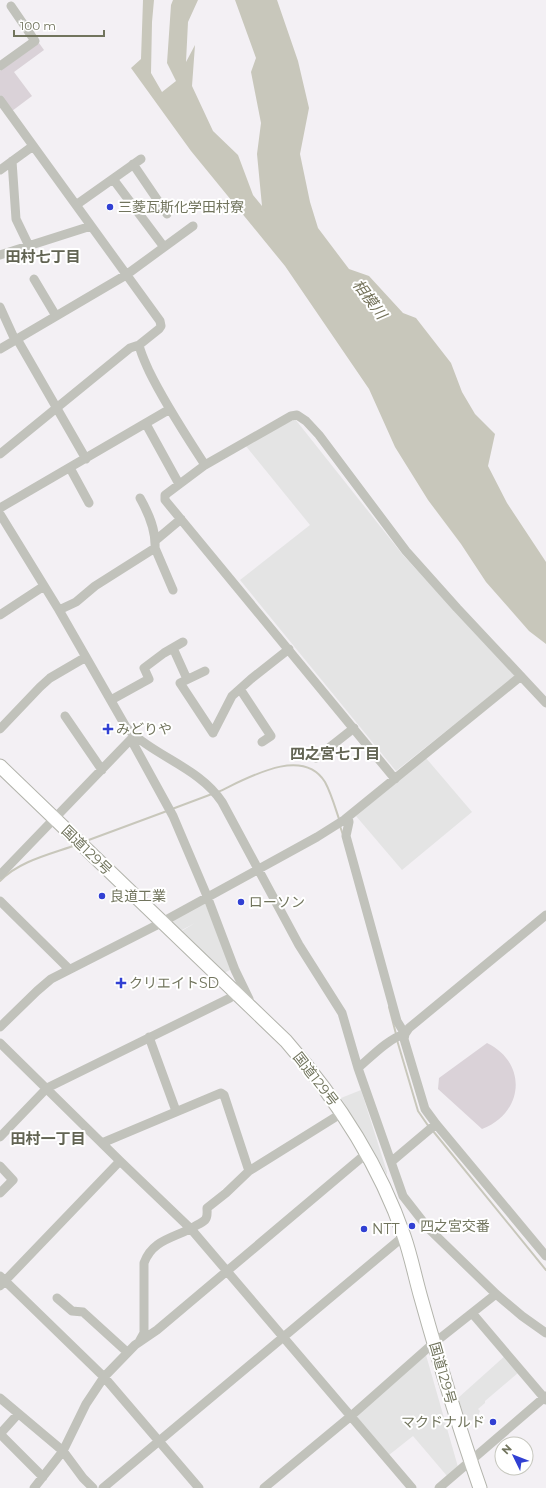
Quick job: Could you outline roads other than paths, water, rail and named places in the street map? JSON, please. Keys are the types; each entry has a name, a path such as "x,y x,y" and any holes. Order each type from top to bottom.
{"highway":[{"name":"国道129号","path":"0,766 52,821"},
{"name":"国道129号","path":"0,776 77,844 158,924 234,989 339,1114"},
{"name":"国道129号","path":"158,924 234,989 246,1003 286,1041 308,1067 339,1114 364,1156 405,1237 432,1345"},
{"name":"国道129号","path":"387,1203 457,1422 474,1488"},
{"name":"国道129号","path":"468,1463 480,1488"}],"street":[{"path":"11,6 35,41"},
{"path":"0,66 43,35"},
{"path":"0,100 160,321 161,326 139,345 130,348 0,454"},
{"path":"0,170 33,146"},
{"path":"12,161 16,219 28,246"},
{"path":"76,205 137,162 167,214"},
{"path":"114,179 164,246"},
{"path":"0,255 91,226"},
{"path":"0,349 126,275 193,226"},
{"path":"34,279 56,316"},
{"path":"0,307 16,340 57,407 86,459"},
{"path":"139,345 140,351 153,379 170,410 205,464"},
{"path":"0,508 170,410"},
{"path":"395,778 165,500 165,495 205,464 292,416 301,416 319,436 406,551 546,703"},
{"path":"146,424 179,484"},
{"path":"70,468 89,503"},
{"path":"140,498 153,526 155,544 173,590"},
{"path":"0,514 59,610 122,721 134,736 191,772 215,793 259,868 299,945 339,1005 346,1021 358,1068 403,1196 428,1228 496,1294 522,1316 546,1333"},
{"path":"59,610 76,602 95,586 155,544 181,519"},
{"path":"0,615 44,586"},
{"path":"111,700 149,679 144,668 183,642"},
{"path":"173,648 187,678"},
{"path":"204,671 187,678 180,683 213,733 232,696 289,649"},
{"path":"0,728 50,678 86,657"},
{"path":"0,1028 37,990 51,979 158,924 346,818 521,676"},
{"path":"240,689 271,736 262,742"},
{"path":"65,716 102,770"},
{"path":"316,758 354,728"},
{"path":"0,875 134,736"},
{"path":"0,1137 47,1088 149,1037 234,989 235,970 207,896 173,816 134,745 134,736"},
{"path":"346,818 349,822 346,836 397,1021 398,1036"},
{"path":"0,901 69,969"},
{"path":"358,1068 546,915"},
{"path":"220,978 235,970"},
{"path":"398,1036 404,1039 425,1109 546,1256"},
{"path":"149,1037 176,1111"},
{"path":"0,1043 191,1229 228,1270 412,1488"},
{"path":"102,1143 221,1093 224,1095 249,1171"},
{"path":"139,1342 144,1333 144,1263 147,1254 162,1241 191,1229 205,1220 207,1216 207,1208 226,1193 249,1171 339,1114"},
{"path":"392,1162 436,1124"},
{"path":"34,1488 63,1451 86,1404 104,1377 128,1352 139,1342 157,1330 364,1156"},
{"path":"120,1161 2,1281 104,1377 199,1488"},
{"path":"0,1166 13,1180 0,1193"},
{"path":"387,1203 403,1196"},
{"path":"109,1486 159,1442 398,1241"},
{"path":"264,1488 351,1416 432,1345 496,1294"},
{"path":"56,1298 72,1311 83,1312 128,1352"},
{"path":"438,1488 545,1398 472,1313"},
{"path":"0,1398 63,1451 93,1488"},
{"path":"18,1414 0,1434 43,1477"}],"water":[{"name":"相模川","path":"143,0 154,0 151,73 162,92 176,81 167,63 171,5 173,0 198,0 188,22 186,62 195,45 192,86 213,131 238,155 253,195 262,206 257,154 261,123 251,72 256,58 235,0 277,0 298,61 309,108 300,154 310,202 318,228 349,269 369,276 403,313 416,318 451,363 462,392 475,414 495,434 488,466 507,503 546,562 546,644 529,631 486,582 461,544 428,500 395,447 369,389 285,266 191,151 131,68 141,59"}],"waterway":[{"path":"218,792 258,773 273,768 288,765 303,766 315,771 325,782 339,819"},
{"path":"172,809 212,794"},
{"path":"86,841 167,811"},
{"path":"340,826 343,835"},
{"path":"0,881 16,868 26,863 76,845"},
{"path":"389,1007 396,1034"},
{"path":"397,1040 418,1111 429,1127"},
{"path":"433,1131 546,1270"}],"place":[{"name":"三菱瓦斯化学田村寮","path":"110,207"},
{"name":"みどりや","path":"108,729"},
{"name":"良道工業","path":"102,896"},
{"name":"ローソン","path":"241,902"},
{"name":"クリエイトSD","path":"121,983"},
{"name":"四之宮交番","path":"412,1226"},
{"name":"NTT","path":"364,1229"},
{"name":"マクドナルド","path":"493,1422"}],"district":[{"name":"田村七丁目","path":"43,256"},
{"name":"四之宮七丁目","path":"335,753"},
{"name":"田村一丁目","path":"48,1138"}]}
